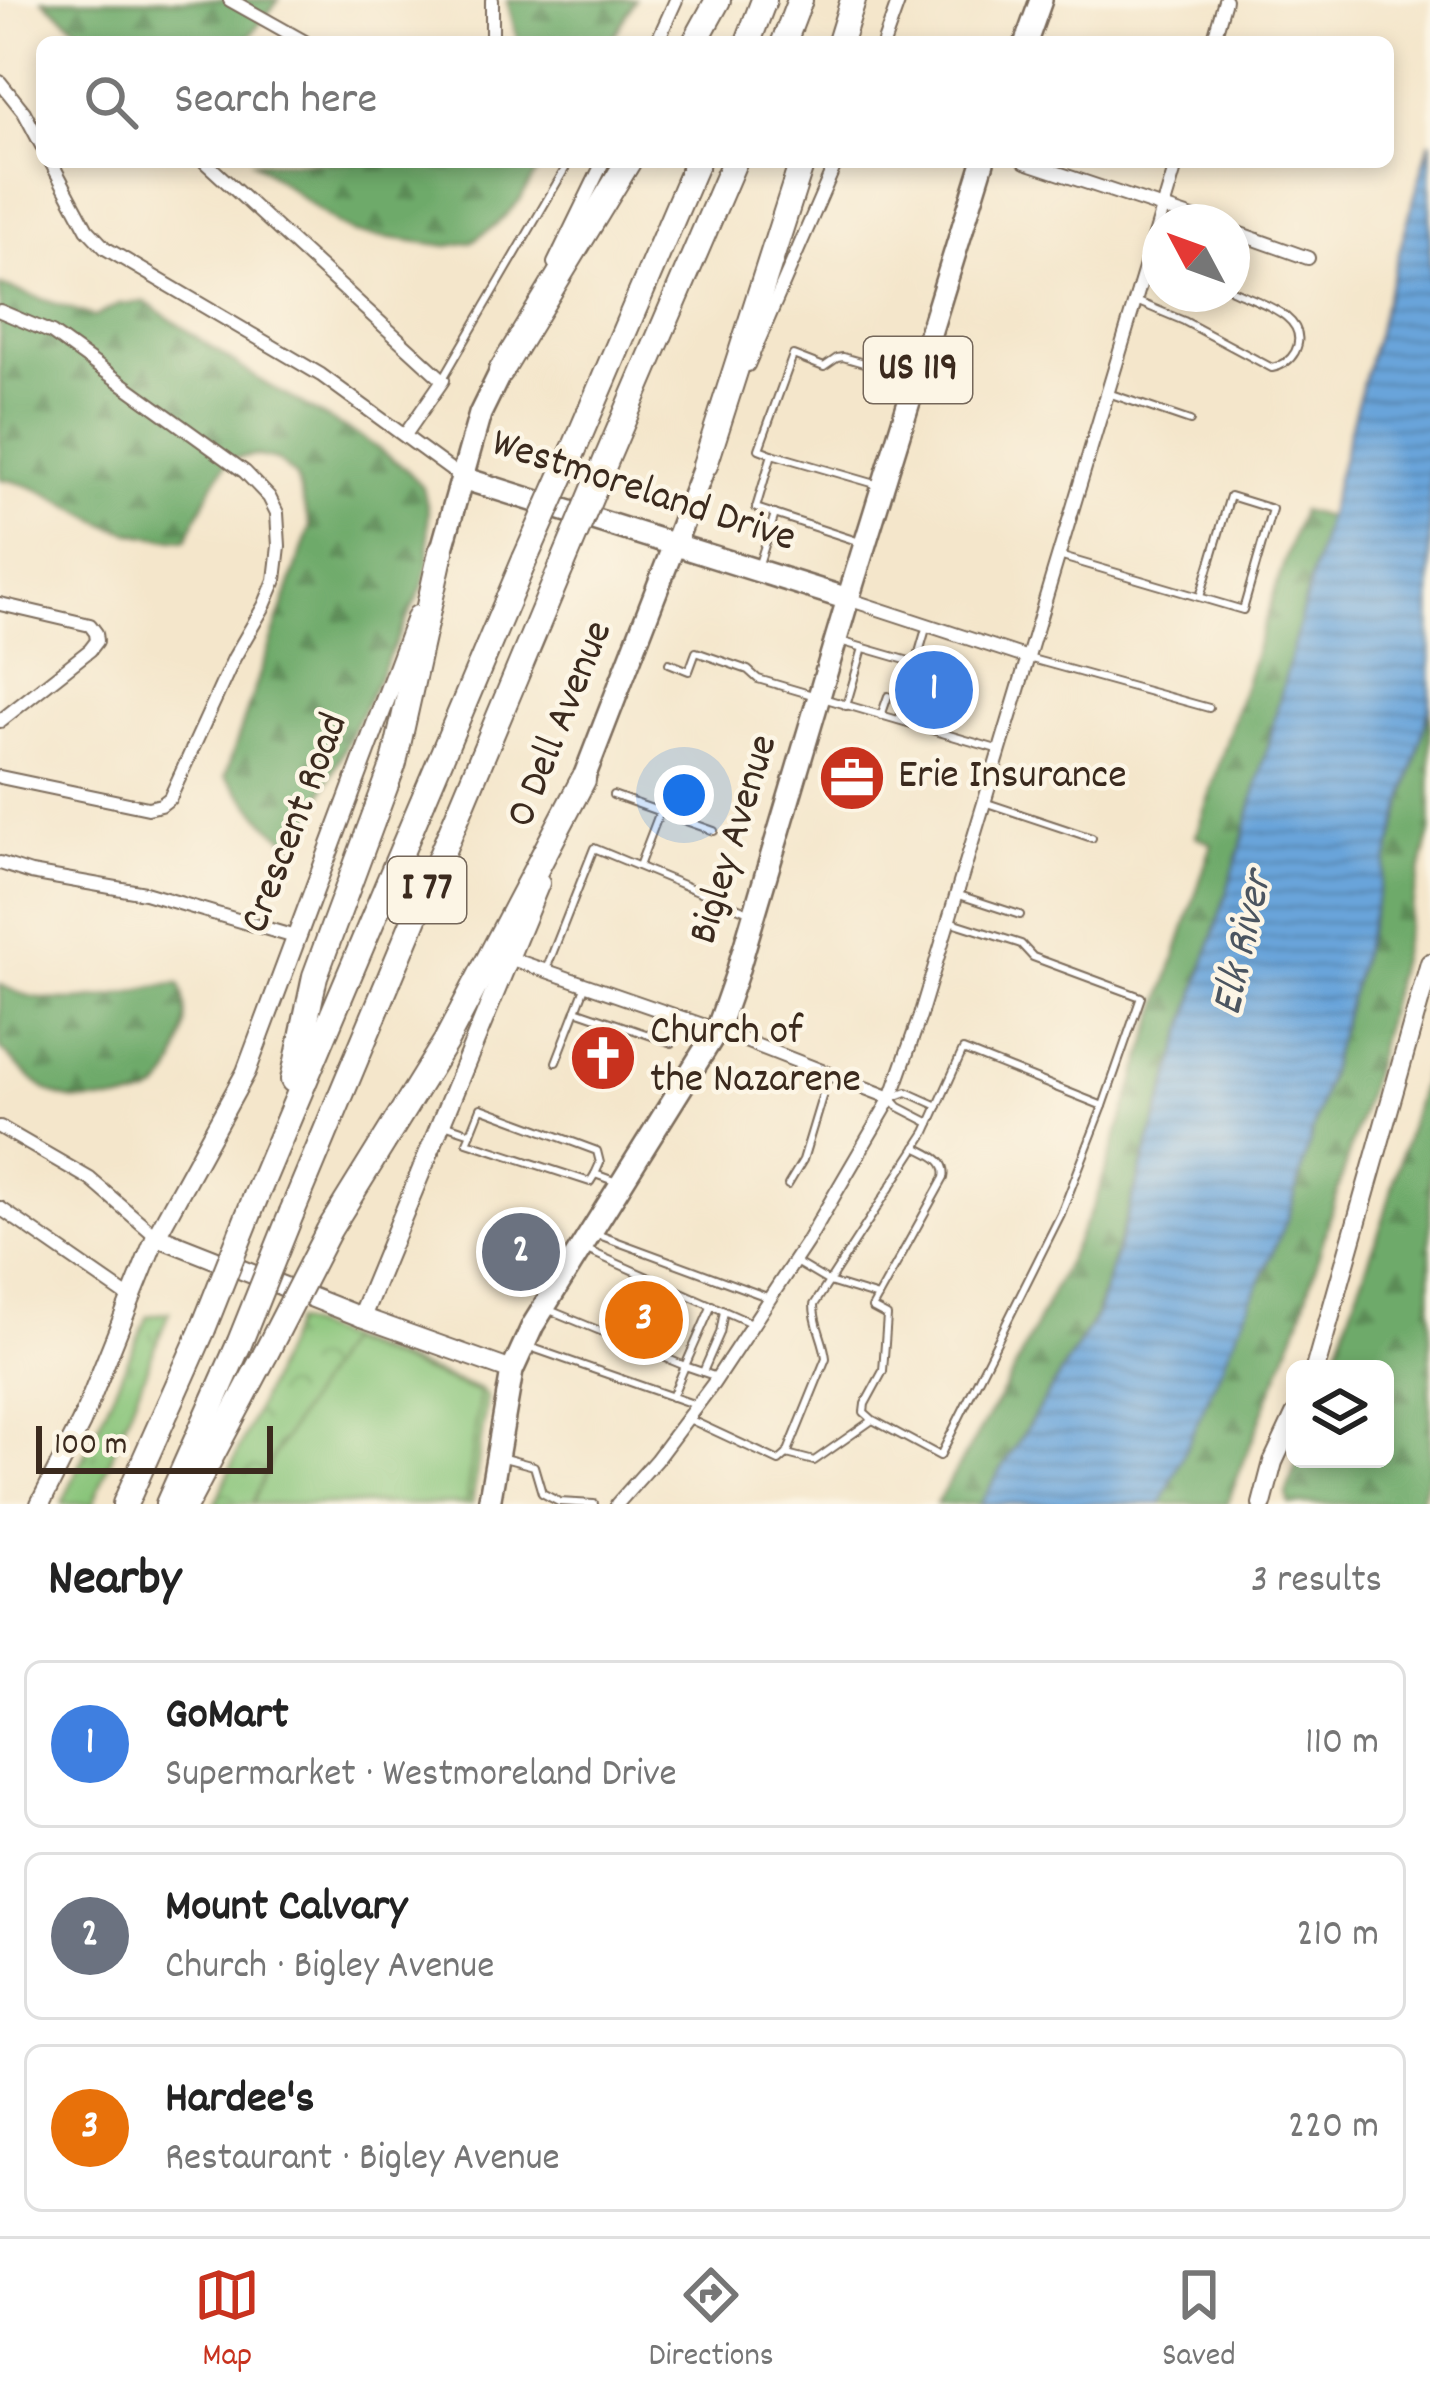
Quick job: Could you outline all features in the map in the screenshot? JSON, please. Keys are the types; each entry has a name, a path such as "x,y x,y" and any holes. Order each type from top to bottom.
{"highway":[{"path":"698,36 718,0"},
{"path":"750,36 764,0"},
{"path":"786,36 800,0"},
{"path":"842,36 853,0"},
{"path":"501,371 624,168"},
{"name":"I 77","path":"125,1504 694,168"},
{"name":"I 77","path":"168,1504 239,1345 731,168"},
{"path":"705,465 800,168"},
{"path":"279,1142 315,976 394,764 441,552"},
{"path":"186,1504 329,1230 446,1041 583,780"}],"main road":[{"path":"1028,36 1041,0"},
{"name":"Bigley Avenue","path":"489,1504 512,1371 524,1345 543,1307 717,1030 981,168"},
{"name":"Crescent Road","path":"441,552 480,414 501,371"},
{"name":"O Dell Avenue","path":"583,780 705,465"},
{"name":"Westmoreland Drive","path":"462,478 848,598"}],"street":[{"path":"230,0 294,36"},
{"path":"492,0 492,36"},
{"path":"660,36 676,0"},
{"path":"886,36 899,0"},
{"path":"1215,36 1226,0"},
{"path":"0,82 36,135"},
{"name":"Westmoreland Drive","path":"54,168 87,229 105,248 321,375 462,478"},
{"path":"212,168 442,380 405,435"},
{"name":"Crescent Road","path":"501,371 600,168"},
{"name":"O Dell Avenue","path":"705,465 833,168"},
{"path":"1043,168 1152,204"},
{"path":"1165,204 1175,168"},
{"path":"1250,237 1308,258"},
{"path":"617,1504 656,1460 754,1324 891,1098 1142,286"},
{"path":"0,310 52,333 245,472 277,513 279,546 275,580 264,606 234,658 170,798 148,808 0,777"},
{"name":"Crescent Road","path":"40,1504 81,1423 156,1236 246,1072 441,552"},
{"name":"Westmoreland Drive","path":"848,598 1028,658"},
{"path":"0,604 90,625 97,641 0,721"},
{"name":"O Dell Avenue","path":"361,1317 583,780"},
{"path":"0,862 31,873 146,893 295,938"},
{"path":"509,958 717,1030 891,1098"},
{"path":"1318,1360 1430,963"},
{"path":"0,1127 90,1179 156,1236 512,1371"},
{"path":"0,1208 130,1298"},
{"path":"1262,1504 1286,1434"}],"lane":[{"path":"442,380 566,168"},
{"path":"1162,312 1272,368 1280,367 1294,356 1297,327 1286,315 1250,298"},
{"path":"1136,301 1142,304"},
{"path":"883,486 759,449 793,355 824,367 843,357 916,378"},
{"path":"1108,393 1190,421"},
{"path":"772,454 756,508 866,543"},
{"path":"1059,556 1243,610 1273,509 1230,496 1200,597"},
{"path":"757,570 775,514"},
{"path":"836,640 914,668 927,625"},
{"path":"847,706 863,648"},
{"path":"669,663 688,671 696,652 748,670 758,679 1000,750"},
{"path":"1028,658 1209,708"},
{"path":"881,716 888,696"},
{"path":"899,720 904,701"},
{"path":"613,795 714,832"},
{"path":"984,802 1092,838"},
{"path":"639,866 659,812"},
{"path":"546,971 594,848 754,914"},
{"path":"956,894 1020,915"},
{"path":"916,1147 942,1161 946,1170 872,1308 887,1316 883,1371 864,1412 940,1456 1061,1214 1141,998 1033,957 1021,944 948,920"},
{"path":"556,1062 586,985"},
{"path":"576,1010 672,1043"},
{"path":"687,1418 779,1461 787,1454 826,1358 814,1305 916,1147 963,1050 1103,1106"},
{"path":"788,1186 803,1160 829,1073"},
{"path":"930,1123 898,1107 891,1098 907,1092 938,1106"},
{"path":"481,1108 597,1151 600,1163 590,1182 466,1142 471,1133 481,1108"},
{"path":"441,1123 471,1133"},
{"path":"595,1174 621,1184"},
{"path":"585,1239 770,1298"},
{"path":"585,1239 754,1324"},
{"path":"794,1261 829,1282 878,1297"},
{"path":"672,1396 712,1305"},
{"path":"543,1307 717,1377"},
{"path":"703,1372 724,1311"},
{"path":"524,1345 697,1406"},
{"path":"787,1454 814,1461 873,1420"},
{"path":"496,1456 534,1466 542,1493 559,1502 594,1504"}],"green space":[{"path":"43,0 279,0 250,36 87,36"},
{"path":"507,0 635,0 614,36 516,36"},
{"path":"262,168 539,168 520,200 471,242 448,246 355,233"},
{"path":"0,285 95,317 119,304 145,302 264,383 364,439 423,487 429,562 422,588 297,846 273,830 225,776 310,527 296,477 277,460 255,455 230,459 186,540 121,530 44,492 0,479"},
{"path":"1301,510 1327,517 1243,839 1096,1315 980,1504 936,1504 1008,1383 1095,1203 1212,844 1196,836"},
{"path":"1430,706 1430,830 1375,1065 1299,1322 1227,1504 1161,1504 1290,1213"},
{"path":"0,984 30,996 65,1000 180,984 185,1024 170,1076 155,1092 134,1099 82,1100 50,1092 0,1048"},
{"path":"1430,1053 1430,1468 1420,1504 1289,1504 1286,1494 1295,1468 1394,1468 1394,1360 1333,1360 1384,1217"},
{"path":"169,1312 93,1504 62,1504 148,1316"},
{"path":"295,1321 481,1390 487,1397 472,1504 215,1504"},
{"path":"344,1341 480,1393 466,1504 252,1504 273,1457"}],"water":[{"name":"Elk River","path":"1430,141 1430,706 1290,1213 1161,1504 980,1504 1097,1315 1243,839"}],"place":[{"name":"GoMart","path":"934,690"},
{"name":"Erie Insurance","path":"852,778"},
{"name":"Church of the Nazarene","path":"603,1058"},
{"name":"Mount Calvary","path":"521,1252"},
{"name":"Hardee's","path":"644,1320"}]}
